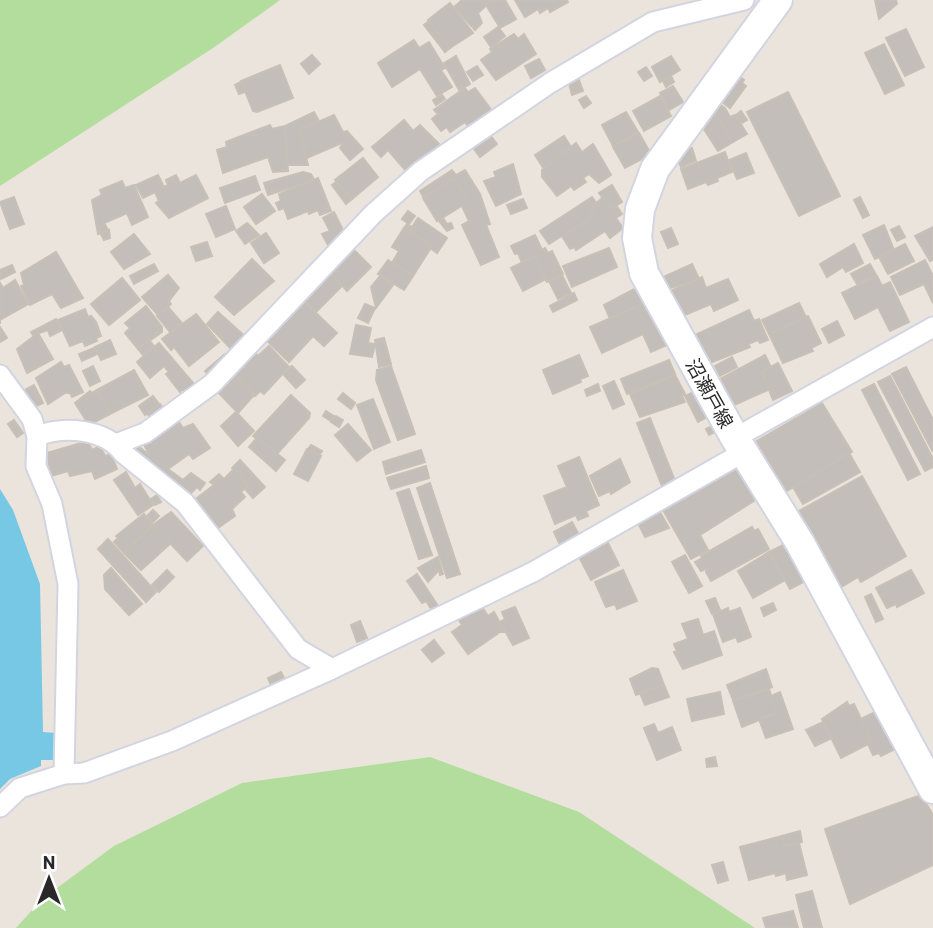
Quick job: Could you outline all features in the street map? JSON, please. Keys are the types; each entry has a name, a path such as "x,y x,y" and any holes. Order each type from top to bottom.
{"main road":[{"name":"沼瀬戸線","path":"778,0 655,169 640,209 637,237 644,273 739,445 800,543 933,789"}],"street":[{"path":"116,444 145,433 212,384 373,214 421,171 550,83 653,22 744,0"},
{"path":"0,807 20,788 64,774 85,773 172,741 332,669 533,572 933,327"},
{"path":"4,385 32,419 37,436 36,466 52,504 68,584 64,774"},
{"path":"37,436 58,428 99,436 116,444 123,453 185,503 298,649 332,669"}],"green space":[{"path":"0,0 280,0 213,48 0,186"},
{"path":"430,757 579,812 755,928 16,928 42,899 114,846 242,783"}],"water":[{"path":"0,489 13,510 40,584 43,732 56,733 55,760 41,760 41,766 10,779 0,789"}],"building":[{"path":"462,0 491,1 478,13 482,23 475,30 454,7"},
{"path":"492,0 505,0 516,19 500,28 486,5"},
{"path":"515,0 568,2 550,12 548,8 540,13 538,9 525,17"},
{"path":"875,0 896,0 897,4 879,19"},
{"path":"450,3 473,33 450,48 428,20"},
{"path":"429,21 450,48 445,52 424,25"},
{"path":"498,27 505,36 491,47 484,37"},
{"path":"906,29 924,67 905,76 886,38"},
{"path":"514,34 518,39 524,34 536,54 496,80 481,60 492,52 490,49"},
{"path":"414,40 419,48 429,42 445,68 441,70 452,87 437,96 420,69 392,87 378,63"},
{"path":"884,44 904,85 885,94 865,53"},
{"path":"312,55 320,64 309,74 301,64"},
{"path":"456,56 470,84 459,90 444,63"},
{"path":"671,56 680,70 660,82 652,67"},
{"path":"539,59 545,70 531,78 525,66"},
{"path":"280,65 293,98 257,112 253,111 241,81"},
{"path":"477,66 483,75 473,81 467,72"},
{"path":"646,67 652,76 644,81 638,72"},
{"path":"734,72 744,80 742,83 746,86 730,108 716,97"},
{"path":"671,76 674,82 666,87 663,81"},
{"path":"579,80 583,91 572,95 569,83"},
{"path":"241,82 245,92 239,94 235,85"},
{"path":"673,86 683,102 669,110 660,93"},
{"path":"465,88 468,92 475,88 495,115 470,129 465,122 450,132 447,127 441,131 432,119 438,114 434,110"},
{"path":"788,92 840,196 799,216 747,112"},
{"path":"442,95 445,99 436,105 433,100"},
{"path":"586,96 591,103 584,108 579,100"},
{"path":"660,96 671,116 644,131 633,111"},
{"path":"713,100 725,108 730,117 735,115 747,134 733,142 715,114 700,123"},
{"path":"741,111 747,120 742,123 736,115"},
{"path":"314,112 319,121 299,130 308,165 288,165 285,126"},
{"path":"626,112 638,132 613,146 602,125"},
{"path":"715,114 733,142 718,151 700,123"},
{"path":"334,115 343,132 347,131 363,149 350,160 340,148 344,142 307,158 299,130"},
{"path":"404,120 413,131 420,125 440,145 407,172 388,150 381,157 372,147"},
{"path":"270,125 272,129 285,126 288,171 273,172 268,157 223,173 217,150 227,147 226,142"},
{"path":"639,133 651,154 625,168 613,147"},
{"path":"490,135 497,144 480,157 474,149"},
{"path":"564,136 571,147 544,169 535,155"},
{"path":"576,143 582,152 593,144 611,175 599,183 589,174 583,178 586,182 574,190 571,186 557,196 542,177 542,170"},
{"path":"692,148 696,161 681,167 675,154"},
{"path":"725,152 732,172 708,185 706,182 688,189 681,169"},
{"path":"746,153 754,173 737,179 729,160"},
{"path":"363,158 378,177 352,199 335,180"},
{"path":"513,164 521,194 496,206 484,181 496,177 494,172"},
{"path":"452,170 456,175 465,170 480,194 490,224 486,225 499,257 481,265 462,225 469,221 462,206 468,202 454,179 424,198 420,191"},
{"path":"303,172 311,174 314,180 268,195 264,183"},
{"path":"158,175 164,187 168,185 166,180 176,175 180,183 196,175 208,198 169,218 156,203 159,201 155,192 143,198 136,185"},
{"path":"255,176 260,190 225,203 220,188"},
{"path":"318,178 331,211 320,215 318,210 309,214 308,211 288,219 284,208 279,210 276,203 281,201 279,194"},
{"path":"454,179 468,202 437,221 423,198"},
{"path":"122,181 125,188 134,185 148,217 132,225 127,213 104,223 108,230 98,234 92,200 102,195 100,190"},
{"path":"336,182 352,199 346,204 332,185"},
{"path":"612,185 622,202 611,209 599,193"},
{"path":"262,194 275,211 256,224 244,207"},
{"path":"14,197 24,224 10,229 0,202"},
{"path":"592,197 597,204 592,207 595,211 590,214 592,217 549,244 540,231"},
{"path":"603,197 611,209 616,205 622,214 616,218 623,228 610,238 605,231 576,250 574,247 570,249 562,236 592,217 590,214 595,211 592,207"},
{"path":"860,197 869,215 863,218 854,200"},
{"path":"523,199 527,208 511,214 507,205"},
{"path":"226,206 235,229 216,237 206,214"},
{"path":"408,211 415,216 409,224 402,219"},
{"path":"334,212 346,236 328,245 322,234 330,231 323,218"},
{"path":"418,218 447,238 437,253 404,228 407,224 412,227"},
{"path":"443,218 447,224 451,223 453,228 447,231 439,221"},
{"path":"247,223 259,235 245,244 236,231"},
{"path":"884,225 894,250 875,259 863,235"},
{"path":"899,226 905,237 897,241 891,230"},
{"path":"933,227 933,260 930,261 915,236"},
{"path":"404,228 432,246 413,276 392,263 399,251 392,247"},
{"path":"671,228 678,244 668,248 661,232"},
{"path":"109,230 110,238 104,240 101,234"},
{"path":"266,233 279,253 264,263 251,243"},
{"path":"134,234 150,254 124,269 111,252"},
{"path":"535,235 542,250 545,248 548,253 552,251 563,274 547,282 535,256 522,263 511,246"},
{"path":"207,242 212,256 196,261 191,247"},
{"path":"854,244 863,263 846,272 843,267 827,277 820,264"},
{"path":"905,244 914,261 888,274 879,257"},
{"path":"351,247 371,267 347,291 325,266"},
{"path":"609,248 617,267 572,287 563,266"},
{"path":"56,252 83,298 61,308 52,294 30,305 21,286 24,285 21,273"},
{"path":"535,256 546,279 523,291 511,268"},
{"path":"252,259 274,281 234,315 215,297"},
{"path":"388,260 413,276 404,290 378,274"},
{"path":"925,260 933,276 933,303 924,284 900,295 891,277"},
{"path":"154,264 158,271 134,284 130,276"},
{"path":"323,264 342,286 316,312 296,292"},
{"path":"692,264 699,279 664,290 659,279"},
{"path":"870,264 876,275 857,284 851,274"},
{"path":"12,265 15,272 1,279 0,270"},
{"path":"168,275 179,288 169,301 171,304 158,315 142,297"},
{"path":"562,275 571,293 558,299 549,281"},
{"path":"380,276 393,285 376,308 371,287"},
{"path":"877,276 882,286 890,282 909,322 890,331 878,307 855,319 842,293"},
{"path":"702,277 706,288 728,279 738,300 714,311 711,304 680,317 666,293"},
{"path":"122,278 140,300 109,325 91,304"},
{"path":"15,280 28,304 0,320 0,283 3,288"},
{"path":"638,287 646,303 610,319 604,305"},
{"path":"574,293 577,300 553,312 550,306"},
{"path":"298,296 337,333 324,346 313,336 289,362 263,337"},
{"path":"645,303 650,313 653,311 669,344 651,352 643,334 602,353 590,327"},
{"path":"799,303 806,317 769,334 762,320"},
{"path":"365,304 375,308 368,323 358,318"},
{"path":"146,306 162,327 162,332 138,349 125,333 130,328 125,323"},
{"path":"168,307 182,323 170,332 157,316"},
{"path":"85,309 88,317 91,316 96,322 101,336 96,338 97,341 85,346 83,341 70,346 58,320"},
{"path":"749,310 754,321 759,319 768,340 760,343 758,340 748,344 750,347 710,363 708,358 703,360 693,336"},
{"path":"218,312 248,339 235,353 207,324"},
{"path":"196,314 219,342 189,366 174,347 171,350 162,339"},
{"path":"808,316 821,343 811,348 813,351 783,363 769,334"},
{"path":"56,319 62,330 50,336 48,330 33,335 31,332"},
{"path":"837,321 844,335 829,343 822,329"},
{"path":"356,325 371,328 368,343 375,344 372,357 350,354"},
{"path":"0,327 7,338 0,342"},
{"path":"38,333 53,359 27,373 17,349"},
{"path":"384,338 391,364 379,367 375,340"},
{"path":"110,340 116,354 101,360 95,347"},
{"path":"149,340 154,346 143,355 138,349"},
{"path":"159,343 200,391 188,396 182,389 180,392 166,374 169,372 164,366 150,378 137,362"},
{"path":"269,346 289,367 264,394 260,391 255,396 232,372 254,351 258,356"},
{"path":"94,348 97,354 82,361 79,354"},
{"path":"225,354 231,360 211,378 205,371"},
{"path":"579,355 588,376 580,379 581,382 553,394 543,370"},
{"path":"765,355 771,367 762,372 770,386 768,390 732,406 720,379"},
{"path":"732,357 737,367 720,376 715,366"},
{"path":"669,360 675,374 627,394 621,379"},
{"path":"61,362 64,367 69,365 83,392 72,397 70,393 65,393 48,404 36,378"},
{"path":"778,363 792,391 773,400 762,372"},
{"path":"93,366 100,381 90,386 83,371"},
{"path":"292,366 305,380 296,388 283,374"},
{"path":"391,366 415,434 398,440 376,380 377,370"},
{"path":"906,367 933,420 933,452 892,374"},
{"path":"134,370 148,395 110,414 97,390"},
{"path":"232,372 254,395 238,413 215,389"},
{"path":"675,375 685,394 682,396 685,402 640,417 630,394"},
{"path":"890,376 933,459 933,467 925,471 878,382"},
{"path":"614,381 624,404 613,409 603,386"},
{"path":"598,384 600,391 587,396 585,390"},
{"path":"874,384 920,474 908,480 862,390"},
{"path":"34,385 43,403 30,409 21,392"},
{"path":"97,390 110,414 89,425 75,403 90,391 92,393"},
{"path":"696,391 709,416 698,422 685,396"},
{"path":"343,393 355,403 351,409 338,399"},
{"path":"291,395 310,413 309,418 276,455 253,436"},
{"path":"153,396 159,404 145,415 139,406"},
{"path":"373,399 390,442 374,449 357,405"},
{"path":"822,403 852,452 785,492 757,441"},
{"path":"160,404 168,414 155,424 147,413"},
{"path":"326,411 334,416 331,421 323,416"},
{"path":"236,412 254,431 238,446 221,426"},
{"path":"336,416 343,420 339,427 331,422"},
{"path":"650,418 675,481 662,486 637,423"},
{"path":"14,420 23,433 17,437 8,424"},
{"path":"178,421 183,428 193,424 210,448 193,459 189,454 168,469 183,480 191,473 205,483 200,490 197,487 184,500 127,447 136,444 150,456 142,441"},
{"path":"348,424 371,450 357,461 335,435"},
{"path":"714,425 717,431 709,435 706,429"},
{"path":"257,438 285,460 276,471 249,447"},
{"path":"88,441 92,450 100,446 105,456 111,454 117,469 95,479 92,471 70,476 68,471 51,476 47,453"},
{"path":"311,445 322,451 319,455 308,449"},
{"path":"307,449 321,456 308,481 294,474"},
{"path":"421,450 425,462 386,474 383,462"},
{"path":"849,453 860,472 803,504 793,487"},
{"path":"579,457 599,505 586,511 588,516 578,520 576,515 555,524 544,496 567,487 558,466"},
{"path":"620,459 630,482 611,494 610,491 599,496 590,476"},
{"path":"240,460 265,487 253,498 245,489 248,485 232,468"},
{"path":"426,466 429,478 391,489 387,478"},
{"path":"739,467 757,499 700,535 708,550 691,559 663,510"},
{"path":"234,469 248,485 241,492 245,497 232,509 235,516 218,528 193,501 214,485 210,482 219,474 224,479"},
{"path":"126,472 135,488 140,484 153,505 138,515 114,480"},
{"path":"862,476 906,556 861,582 858,577 841,587 799,511"},
{"path":"430,483 460,574 447,578 417,488"},
{"path":"409,489 432,555 419,559 397,493"},
{"path":"157,495 161,502 155,505 151,499"},
{"path":"153,510 159,516 153,522 147,516"},
{"path":"171,512 203,546 187,561 153,525"},
{"path":"660,512 669,528 645,537 638,523"},
{"path":"144,514 153,525 124,553 114,542 118,538 116,536"},
{"path":"572,522 580,537 561,547 554,532"},
{"path":"153,525 171,543 141,570 124,553"},
{"path":"752,527 754,531 758,529 769,549 711,581 706,572 708,568 701,571 695,562"},
{"path":"108,539 156,592 146,602 98,549"},
{"path":"607,541 619,565 591,580 579,557"},
{"path":"785,544 805,581 790,589 769,552"},
{"path":"769,552 785,580 753,598 738,571"},
{"path":"685,555 702,586 689,593 672,562"},
{"path":"438,557 443,574 440,575 439,570 428,582 418,568"},
{"path":"111,568 142,604 129,615 105,589 104,575"},
{"path":"167,570 174,577 159,592 152,585"},
{"path":"623,570 637,601 617,609 615,604 606,607 595,582"},
{"path":"911,570 924,593 897,607 896,604 887,608 876,588"},
{"path":"417,574 438,606 432,610 426,601 422,603 407,581"},
{"path":"871,594 883,619 876,622 865,597"},
{"path":"715,598 720,610 712,614 706,601"},
{"path":"773,603 776,610 764,616 761,608"},
{"path":"482,607 488,616 494,612 505,632 500,632 468,654 452,632 462,625 459,620"},
{"path":"515,607 529,638 513,645 500,622 505,619 502,612"},
{"path":"728,608 729,612 740,608 751,637 738,642 736,637 723,642 713,614"},
{"path":"698,619 703,635 714,631 722,655 683,669 674,652 677,651 674,644 688,639 682,624"},
{"path":"360,621 367,638 357,642 351,625"},
{"path":"434,640 444,653 432,662 422,650"},
{"path":"652,668 658,669 664,685 636,695 630,679"},
{"path":"766,669 772,687 733,700 727,685"},
{"path":"281,672 284,678 271,685 268,678"},
{"path":"664,685 669,697 645,705 640,693"},
{"path":"769,689 777,713 742,727 733,701"},
{"path":"720,692 724,714 692,721 687,699"},
{"path":"780,692 793,729 766,738 759,719 777,713 771,696"},
{"path":"847,702 849,706 854,704 872,742 841,758 822,719"},
{"path":"877,711 895,749 881,756 879,753 873,755 868,744 872,742 861,719"},
{"path":"823,722 832,738 815,746 806,730"},
{"path":"654,724 658,733 672,727 681,750 657,760 644,728"},
{"path":"715,757 717,766 707,767 706,759"},
{"path":"921,795 933,815 933,865 850,904 825,829"},
{"path":"800,831 802,842 785,846 782,836"},
{"path":"782,836 785,846 799,843 807,875 787,880 786,873 776,876 775,873 749,880 740,847"},
{"path":"723,862 728,880 718,883 712,865"},
{"path":"812,891 822,928 804,928 796,895"},
{"path":"793,911 798,928 766,928 763,918"}]}
